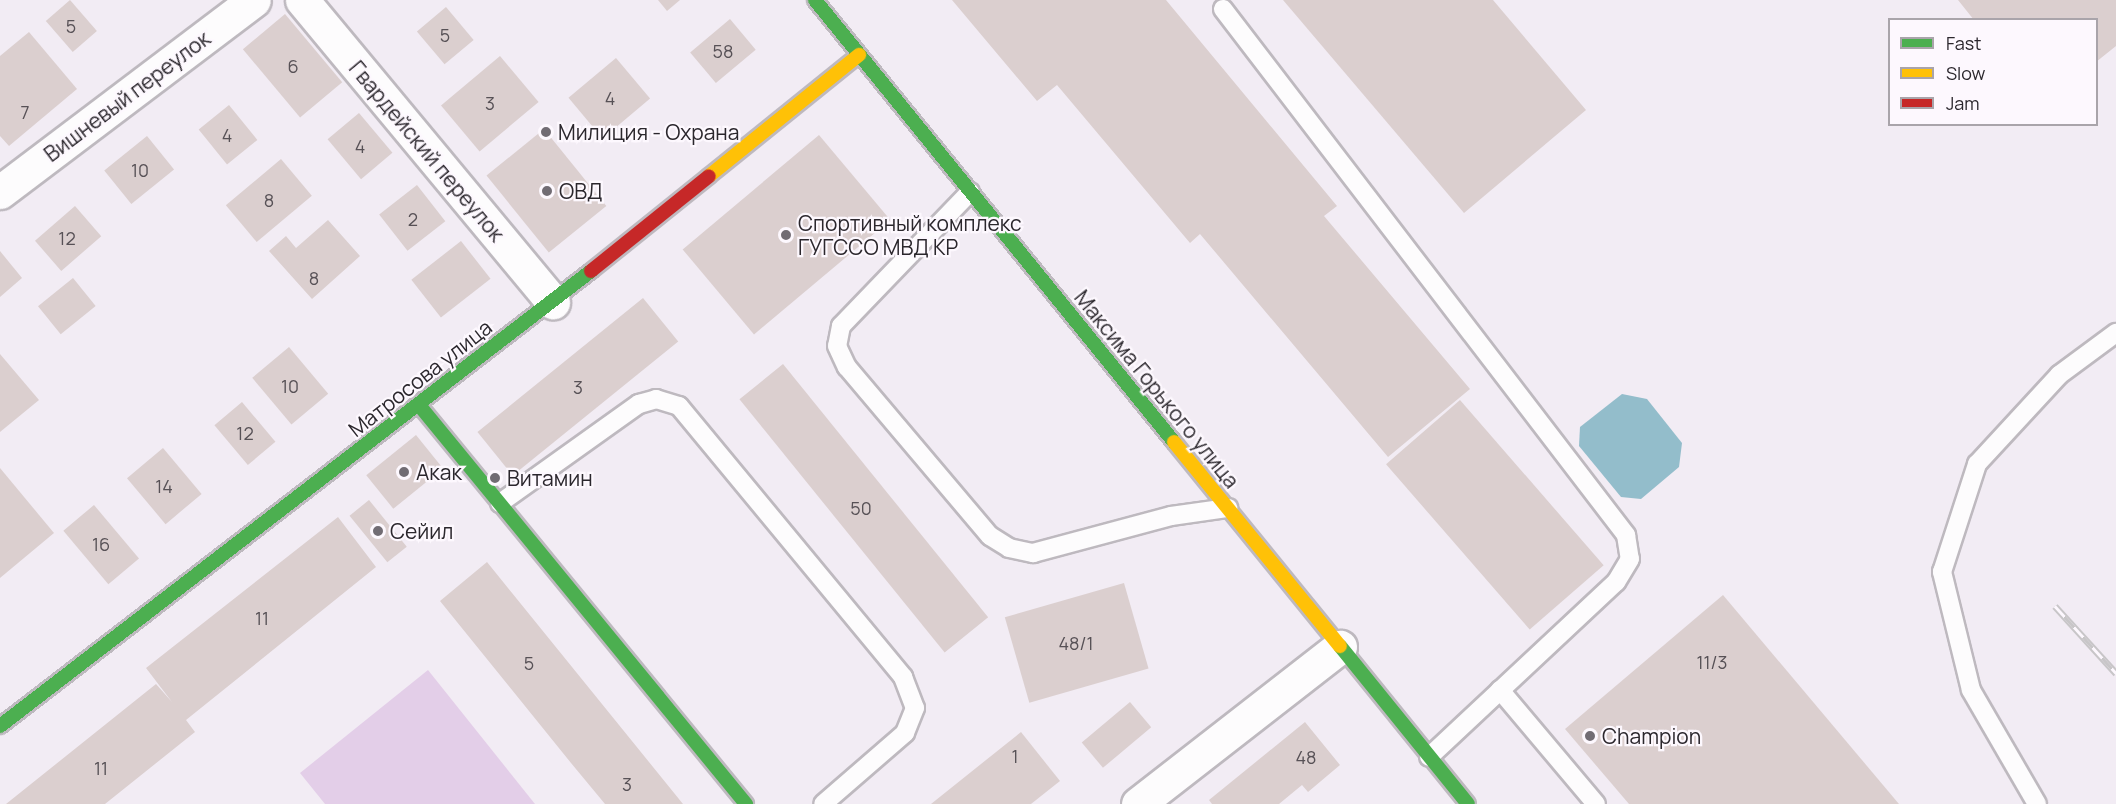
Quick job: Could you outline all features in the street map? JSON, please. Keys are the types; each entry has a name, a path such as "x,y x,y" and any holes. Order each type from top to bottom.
{"street":[{"name":"Вишневый переулок","path":"0,192 254,0"},
{"name":"Гвардейский переулок","path":"302,0 553,302"},
{"name":"Максима Горького улица","path":"815,0 1468,804"},
{"name":"Матросова улица","path":"0,726 553,302 859,55"},
{"path":"419,405 746,804"},
{"path":"1138,804 1340,647"}],"lane":[{"path":"1223,9 1626,535 1630,559 1616,582 1429,757"},
{"path":"970,192 841,326 837,346 847,367 990,536 1009,548 1033,553 1171,516 1227,508"},
{"path":"2037,804 1971,690 1942,572 1977,464 2059,375 2116,333"},
{"path":"500,503 639,404 656,399 679,406 903,677 915,708 906,734 823,804"},
{"path":"1500,690 1596,804"}],"shaded area":[{"path":"428,670 535,804 325,804 300,773"}],"water":[{"path":"1622,394 1647,399 1682,443 1679,467 1641,499 1621,497 1579,446 1580,427"}],"building":[{"path":"70,0 97,31 73,52 46,21"},
{"path":"658,0 680,0 667,11"},
{"path":"952,0 1166,0 1337,206 1324,216 1470,389 1388,457 1200,234 1190,243 1057,85 1037,101"},
{"path":"1283,0 1493,0 1586,110 1464,213"},
{"path":"1958,0 2116,0 2116,46 2098,60 2098,18 1972,18"},
{"path":"446,7 474,40 445,64 417,31"},
{"path":"285,14 342,82 300,118 243,49"},
{"path":"730,19 756,50 716,83 690,52"},
{"path":"29,32 77,89 9,146 0,136 0,56"},
{"path":"500,56 539,102 480,151 441,105"},
{"path":"616,58 650,99 603,138 569,98"},
{"path":"229,105 257,140 227,165 199,130"},
{"path":"359,113 392,153 361,179 328,139"},
{"name":"ОВД","path":"544,129 606,206 549,253 486,176"},
{"name":"Спортивный комплекс ГУГССО МВД КР","path":"819,135 890,220 754,334 683,249"},
{"path":"147,136 174,169 131,204 104,171"},
{"path":"281,159 312,196 257,242 226,205"},
{"path":"417,185 445,221 407,251 379,215"},
{"path":"75,206 101,236 61,271 35,241"},
{"path":"328,220 360,256 312,299 269,251 286,236 296,248"},
{"path":"461,241 491,279 441,318 411,280"},
{"path":"0,251 22,278 0,297"},
{"path":"73,278 96,306 61,334 38,306"},
{"path":"643,298 678,342 513,476 477,432"},
{"path":"289,347 328,394 291,425 252,378"},
{"path":"0,354 39,400 0,432"},
{"path":"783,364 988,617 945,653 739,399"},
{"path":"1460,400 1604,565 1530,630 1386,464"},
{"path":"242,402 275,442 248,465 214,425"},
{"name":"Акак","path":"416,435 443,468 393,509 366,475"},
{"path":"163,448 202,494 166,524 127,478"},
{"path":"0,468 54,533 0,578"},
{"name":"Сейил","path":"369,500 407,547 387,562 350,516"},
{"path":"94,505 139,559 108,584 63,531"},
{"path":"338,517 376,567 186,720 195,732 105,804 6,804 156,684 172,702 146,668"},
{"path":"487,562 683,804 605,804 571,763 440,601"},
{"path":"1124,583 1149,669 1029,703 1005,617"},
{"path":"1723,595 1899,804 1629,804 1565,729"},
{"path":"1130,702 1151,727 1103,768 1082,742"},
{"path":"1305,722 1340,765 1308,792 1302,785 1279,804 1212,804 1209,800"},
{"path":"1021,732 1060,781 1031,804 931,804"}],"railway":[{"path":"2055,606 2116,673"}],"traffic: fast":[{"path":"815,0 1174,442"},
{"path":"0,726 591,271"},
{"path":"419,405 746,804"},
{"path":"1340,646 1468,804"}],"traffic: slow":[{"path":"709,176 859,55"},
{"path":"1174,442 1340,646"}],"traffic: jam":[{"path":"591,271 709,176"}],"place":[{"name":"Милиция - Охрана","path":"546,132"},
{"name":"ОВД","path":"547,191"},
{"name":"Спортивный комплекс ГУГССО МВД КР","path":"786,235"},
{"name":"Акак","path":"404,472"},
{"name":"Витамин","path":"495,478"},
{"name":"Сейил","path":"378,531"},
{"name":"Champion","path":"1590,736"}]}
